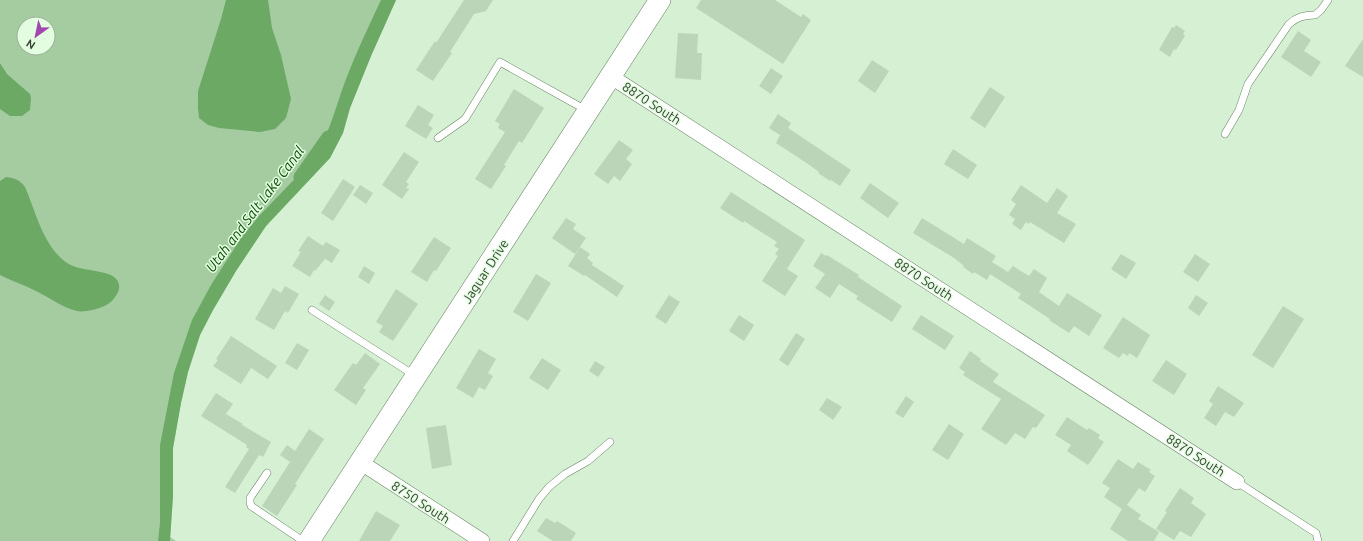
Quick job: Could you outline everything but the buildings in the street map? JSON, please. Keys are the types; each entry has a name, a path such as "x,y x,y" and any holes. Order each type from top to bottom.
{"main road":[{"name":"Jaguar Drive","path":"308,541 660,0"}],"street":[{"name":"8870 South","path":"610,76 1237,482"},
{"name":"8750 South","path":"360,462 482,541"}],"lane":[{"path":"1225,134 1239,110 1248,84 1289,24 1295,18 1315,15 1321,10 1328,0"},
{"path":"438,138 465,119 500,62 588,111"},
{"path":"312,310 416,376"},
{"path":"513,541 539,499 549,487 565,474 588,461 610,442"},
{"path":"268,473 250,498 251,506 304,541"},
{"path":"1237,482 1316,533 1318,541"}],"shaded area":[{"path":"0,0 396,0 350,108 343,133 330,158 266,226 236,271 200,335 188,372 173,448 173,496 170,537 176,541 0,541"},
{"path":"226,0 268,0 272,28 281,55 291,99 286,118 275,129 260,132 219,128 208,125 199,118 198,91"},
{"path":"381,0 396,0 350,108 343,133 330,158 266,226 236,271 200,335 188,372 173,448 173,496 170,541 158,541 160,523 160,445 174,373 192,320 211,285 241,238 259,216 311,162 321,146 329,129 345,81"},
{"path":"0,63 7,74 30,94 30,110 22,116 10,116 0,109"},
{"path":"6,177 17,180 25,187 41,228 46,238 59,256 73,266 102,272 113,276 117,280 119,284 118,291 111,302 105,306 95,309 77,311 0,275 0,181"}],"waterway":[{"name":"Utah and Salt Lake Canal","path":"300,177 328,137"}]}
